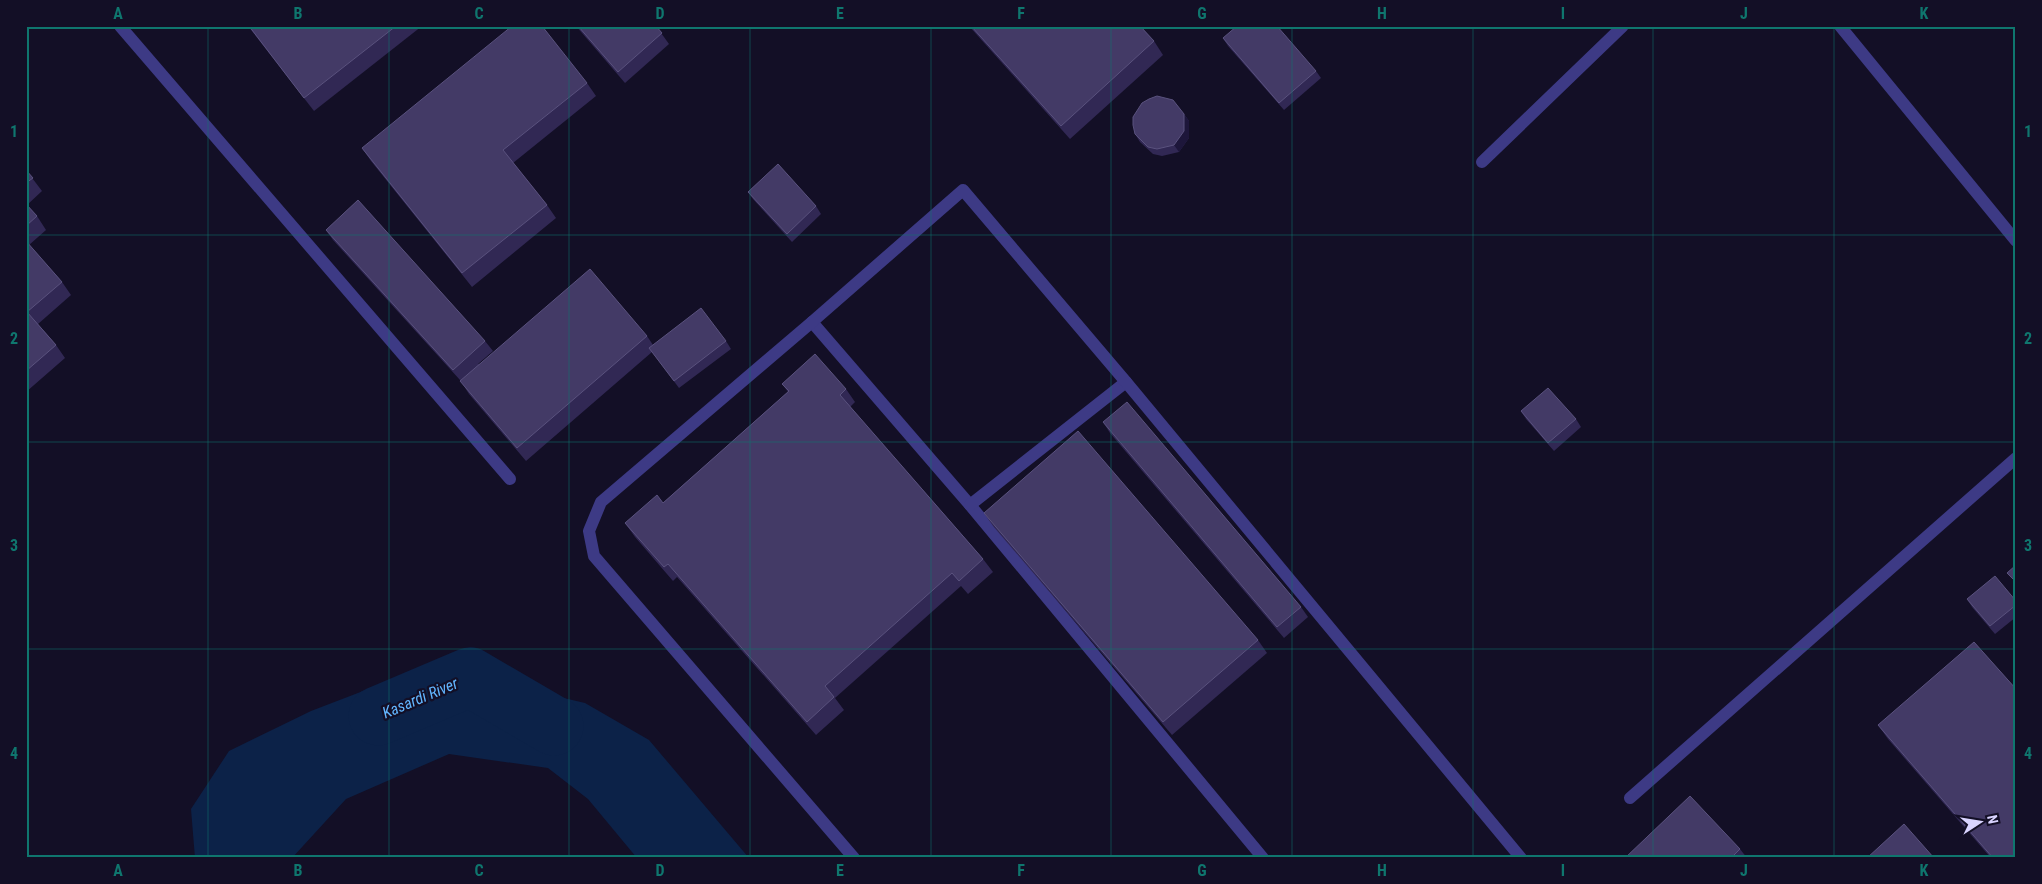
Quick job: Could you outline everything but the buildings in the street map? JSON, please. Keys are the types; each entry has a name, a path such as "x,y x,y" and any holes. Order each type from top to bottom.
{"street":[{"path":"120,26 510,478"},
{"path":"1482,162 1623,26"},
{"path":"1840,26 2016,241"},
{"path":"854,858 594,556 589,531 601,502 963,190 1126,382 1521,858"},
{"path":"812,322 970,505 1262,858"},
{"path":"970,505 1126,382"},
{"path":"1630,798 2016,458"}],"water":[{"path":"384,683 508,685 585,703 649,740 749,858 637,858 588,799 548,768 449,754 346,799 292,858 195,858 191,809 229,751 311,711"}],"waterway":[{"name":"Kasardi River","path":"378,716 470,677 554,726"}]}
